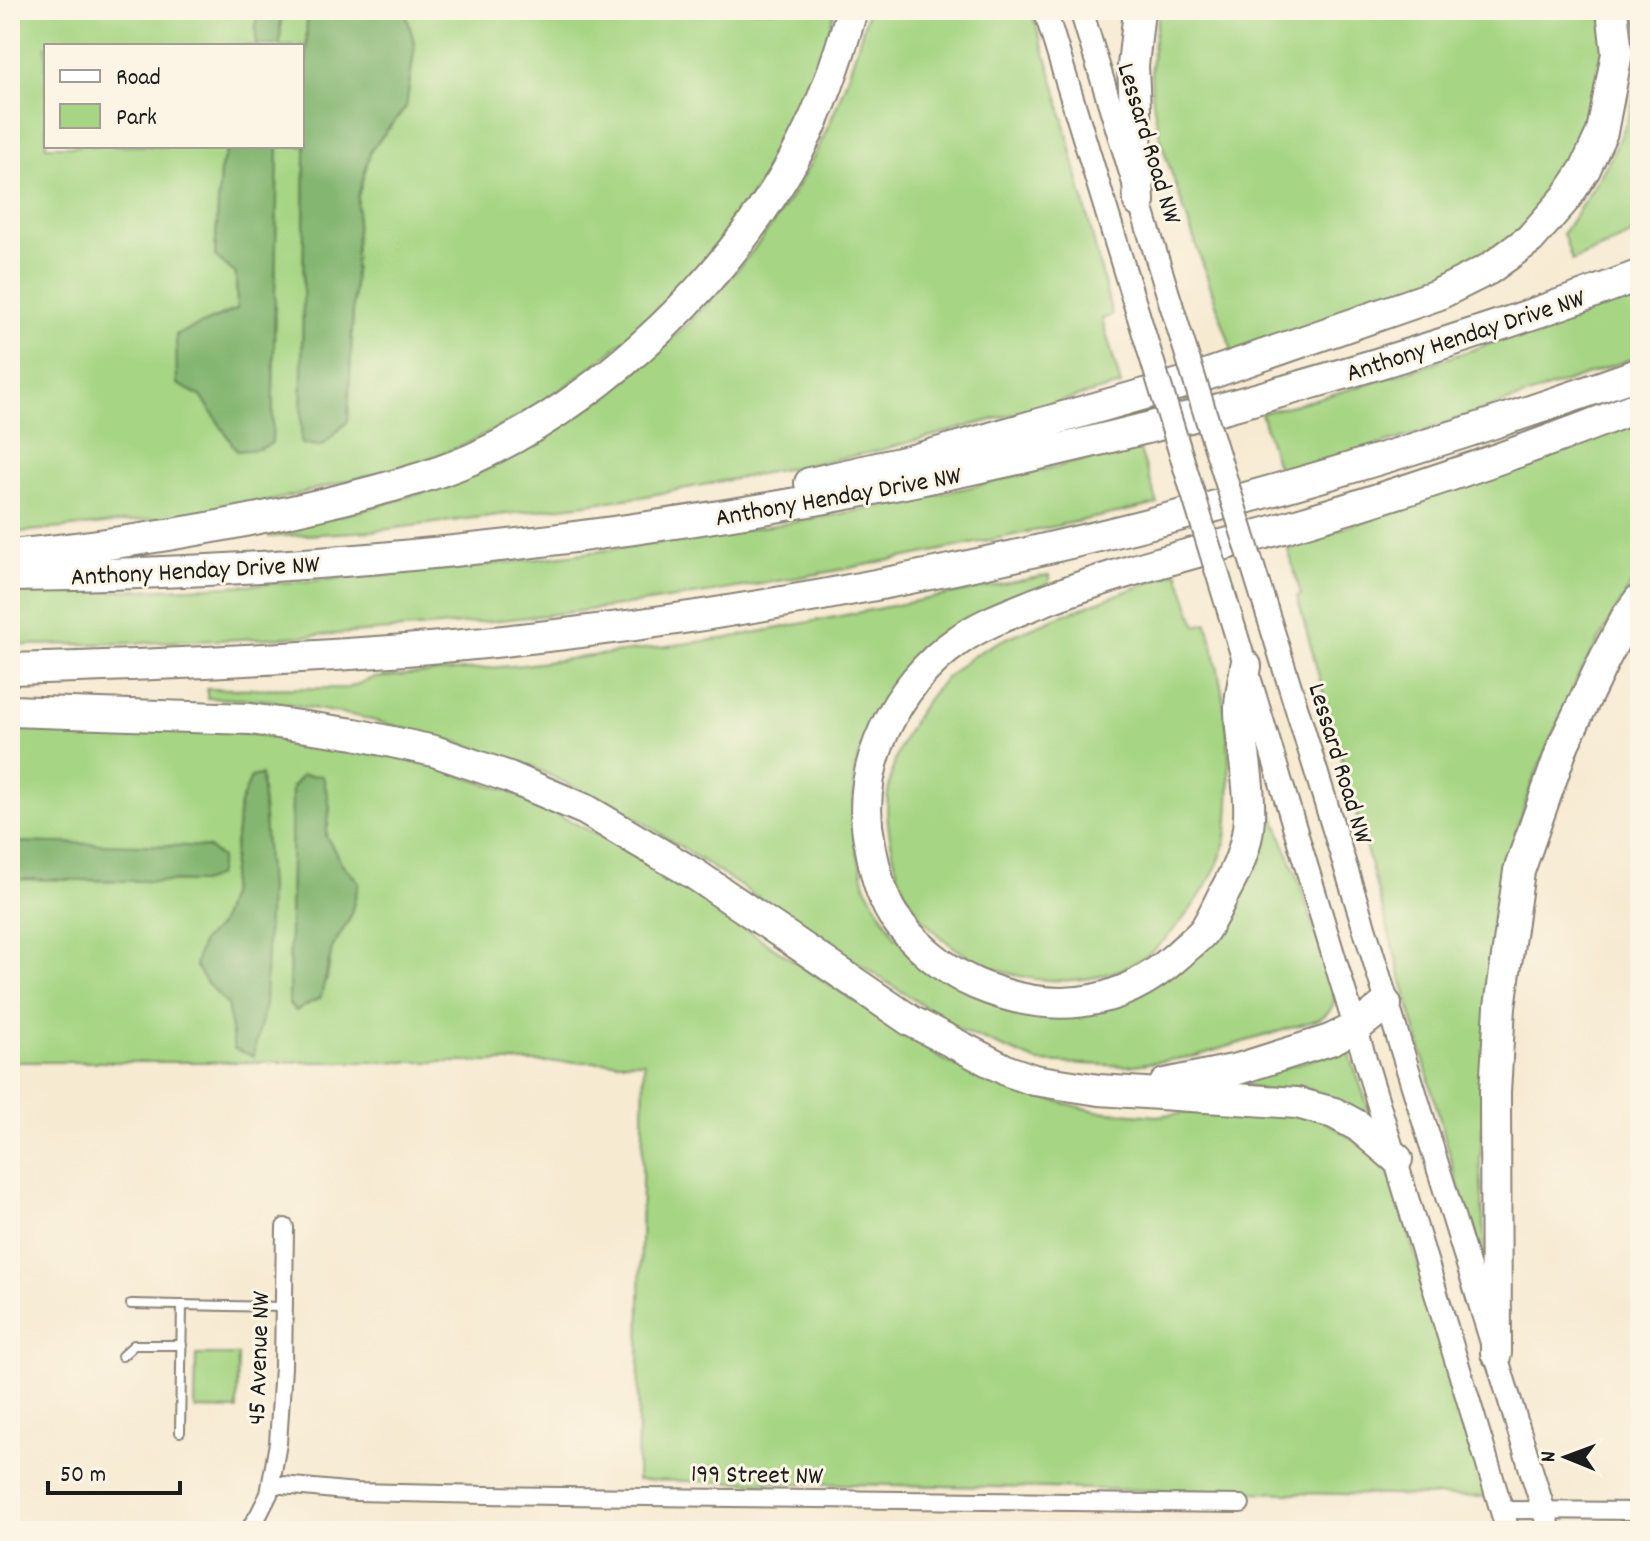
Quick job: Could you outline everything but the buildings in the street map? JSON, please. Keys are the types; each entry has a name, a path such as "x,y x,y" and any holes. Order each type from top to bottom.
{"highway":[{"path":"10,555 84,548 250,522 381,489 471,459 536,423 611,373 672,316 720,265 773,193 802,145 852,10"},
{"path":"1139,10 1133,66 1139,202"},
{"path":"527,544 681,507 913,460 1053,422 1183,383 1437,295 1489,269 1530,239 1566,198 1585,169 1602,132 1617,53 1612,10"},
{"name":"Anthony Henday Drive NW","path":"10,576 259,568 361,561 527,544 815,502 1019,460 1301,387 1473,334 1640,275"},
{"path":"10,669 166,665 456,646 662,620 976,565 1203,511 1350,470 1505,421 1640,373"},
{"path":"1246,666 1240,707 1247,757 1249,817 1243,856 1202,932 1162,969 1135,987 1064,1004 1009,996 947,969 920,946 891,913 875,869 867,831 864,804 870,767 885,727 917,679 958,641 997,619 1078,587 1353,508 1555,439 1640,406"},
{"path":"1496,1353 1495,1092 1500,1007 1519,871 1564,743 1626,618 1640,599"},
{"path":"10,711 250,719 355,734 434,751 509,777 586,810 682,867 911,1021 1008,1071 1034,1080 1099,1090 1297,1103 1334,1113 1358,1126 1397,1159"},
{"path":"1099,1090 1139,1088 1238,1069 1330,1040 1357,1027 1386,1004"}],"main road":[{"path":"1045,10 1505,1520"},
{"name":"Lessard Road NW","path":"1081,10 1547,1520"}],"street":[{"name":"45 Avenue NW","path":"248,1531 272,1484 281,1408 285,1227"},
{"name":"199 Street NW","path":"272,1484 356,1492 487,1495 1241,1504"},
{"path":"1505,1520 1547,1520 1640,1511"}],"lane":[{"path":"131,1304 284,1307"},
{"path":"180,1432 182,1305"},
{"path":"122,1356 134,1345 182,1345"}],"green space":[{"path":"10,10 256,10 256,44 44,44 44,148 227,148 220,171 215,255 236,274 237,309 176,335 202,397 237,451 272,443 278,148 304,148 304,44 280,44 281,10 307,10 301,443 322,446 348,421 358,196 371,150 406,107 415,45 405,10 835,10 794,125 757,188 725,233 689,277 650,317 563,388 466,444 387,471 216,511 10,533"},
{"path":"256,10 281,10 280,44 256,44"},
{"path":"307,10 405,10 415,45 406,107 371,150 358,196 348,421 322,446 301,444"},
{"path":"868,10 1031,10 1055,85 1112,315 1102,319 1121,385 873,452 641,497 373,531 269,537 269,532 392,501 474,475 529,447 626,379 715,295 788,201 832,118"},
{"path":"1160,10 1602,10 1605,24 1601,93 1576,170 1513,237 1452,275 1235,359 1157,126 1151,78"},
{"path":"1637,10 1640,10 1640,45"},
{"path":"1640,59 1640,231 1572,261 1563,233 1601,175 1630,112"},
{"path":"227,148 278,148 272,443 260,449 237,451 202,397 177,384 176,335 237,309 236,274 215,256 220,171"},
{"path":"1640,290 1640,356 1410,436 1279,473 1261,413 1405,372"},
{"path":"1640,415 1640,569 1578,677 1533,781 1515,834 1496,936 1480,1162 1485,1256 1484,1264 1480,1266 1297,596 1301,595 1288,549"},
{"path":"1139,447 1158,504 840,570 648,602 410,629 250,639 10,645 10,592 117,591 331,580 544,558 862,510"},
{"path":"1178,572 1196,626 1207,623 1225,712 1230,779 1227,833 1216,866 1196,901 1170,934 1140,960 1125,968 1096,977 1036,979 1007,973 979,962 930,927 911,903 898,871 888,827 888,794 899,749 908,731 942,682 981,651 1048,621"},
{"path":"1049,575 1049,583 897,682 870,724 854,772 854,838 865,885 896,938 1070,1011 1202,950 1235,907 1256,849 1263,800 1267,799 1300,884 1335,996 1332,1008 1321,1018 1196,1056 1128,1066 1038,1062 960,1030 635,817 529,765 356,716 266,700 207,698 207,689 348,688 373,678 523,665 728,638"},
{"path":"10,723 230,730 413,760 511,792 617,844 944,1060 1016,1091 1096,1111 1157,1116 1253,1105 1311,1111 1378,1157 1392,1180 1490,1497 637,1480 644,1062 10,1062 10,879 202,882 209,848 10,842","holes":["292,787 330,807 326,836 342,864 350,918 332,948 327,980 296,1011 289,1004","240,804 234,1048 228,1004 206,982 202,941 219,926 229,895"]},
{"path":"261,775 269,887 265,1006 253,1056 234,1049 227,1004 195,965 202,941 219,926 229,895 240,804 251,777"},
{"path":"302,775 323,776 330,807 326,836 342,864 359,882 350,918 332,948 321,997 296,1011 289,1004 292,787"},
{"path":"10,842 189,846 209,848 221,858 217,876 202,882 10,879"},
{"path":"1345,1049 1349,1052 1373,1121 1241,1084 1241,1081"},
{"path":"196,1355 238,1355 237,1410 195,1409"}]}
